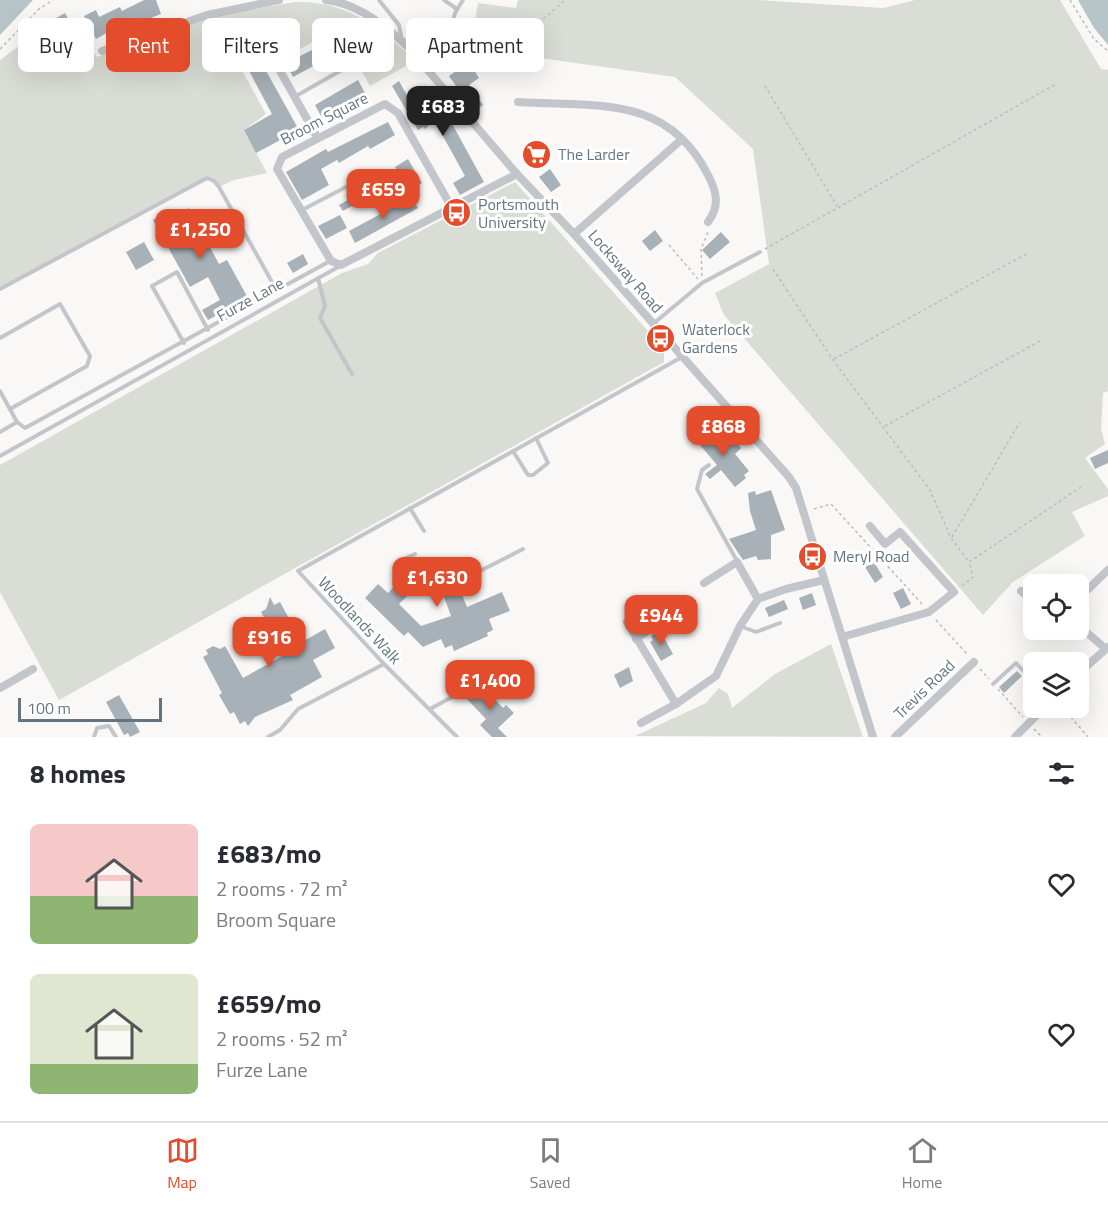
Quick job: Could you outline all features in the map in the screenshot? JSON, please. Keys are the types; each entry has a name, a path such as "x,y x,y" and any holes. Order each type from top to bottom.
{"street":[{"path":"102,51 207,15 279,0"},
{"name":"Locksway Road","path":"326,0 357,9 406,46"},
{"path":"281,72 317,137"},
{"name":"Locksway Road","path":"428,72 789,477 796,488 873,737"},
{"path":"518,102 637,111 660,121 700,162 714,186 716,208 708,222"},
{"name":"Broom Square","path":"331,261 277,169 282,157 379,106 393,107 452,208"},
{"path":"574,234 681,140"},
{"name":"Furze Lane","path":"341,265 517,174"},
{"path":"331,261 341,265"},
{"path":"842,637 929,612 954,592 900,532 885,544 870,526"},
{"path":"704,583 737,562 758,599"},
{"path":"1089,588 1108,570"},
{"path":"640,723 676,704 716,676 740,626 758,599 786,589 824,580"},
{"path":"627,622 676,704"},
{"path":"636,639 646,632"},
{"path":"1089,634 1107,648 1089,664"},
{"name":"Trevis Road","path":"895,737 974,662"},
{"path":"0,688 33,669"},
{"path":"1015,737 1034,718"}],"lane":[{"path":"379,0 399,25 402,41"},
{"path":"444,0 457,9"},
{"path":"454,18 463,0"},
{"path":"295,97 338,72"},
{"path":"302,210 367,176"},
{"path":"0,289 207,178 219,187 277,291"},
{"path":"653,325 702,283 760,252"},
{"path":"0,391 17,422 25,428 331,261"},
{"name":"Furze Lane","path":"0,456 341,265"},
{"path":"184,343 152,286 177,272 208,330"},
{"path":"318,278 325,306 320,318 352,374"},
{"path":"0,338 60,304 90,356 87,366 10,409"},
{"path":"424,531 410,508 682,357"},
{"path":"0,432 17,422"},
{"path":"513,451 528,475 533,475 549,463 536,438"},
{"path":"709,465 702,470 697,489 737,562"},
{"name":"Woodlands Walk","path":"410,508 298,571 384,664 457,737"},
{"path":"453,559 478,572 523,549"},
{"path":"404,559 415,554"},
{"path":"740,626 756,632 780,623"},
{"path":"993,684 1016,663 1023,670"},
{"path":"268,737 280,730 298,709 384,664"},
{"path":"430,709 485,679"},
{"path":"94,737 97,728 103,725 109,726 116,737"}],"path":[{"path":"0,49 39,9 52,0"},
{"path":"544,18 556,11 565,0"},
{"path":"1070,0 1094,39 1108,51"},
{"path":"760,252 837,206 1056,84"},
{"path":"765,86 837,206"},
{"path":"702,283 701,249 708,230 708,222"},
{"path":"669,245 702,283"},
{"path":"833,360 1028,253"},
{"path":"773,269 833,360 930,490 951,538 969,562 973,577 954,592"},
{"path":"883,427 1042,340"},
{"path":"951,538 1020,422"},
{"path":"969,562 1081,487"},
{"path":"1072,718 1089,737"}],"shaded area":[{"path":"0,0 33,0 0,35"},
{"path":"518,0 757,0 883,8 915,0 1060,0 1101,69 1108,70 1108,391 1103,393 1101,429 1105,444 1085,458 1108,489 1108,496 1072,512 1085,536 1023,574 983,615 724,315 715,293 769,264 753,149 675,77 544,58 544,18 475,18 478,3 516,8"},
{"path":"1078,0 1108,0 1108,45 1094,28"},
{"path":"295,2 330,5 361,18 312,18 312,43 300,49 300,18 208,18"},
{"path":"202,20 202,72 243,72 266,114 244,130 267,173 234,180 219,187 207,178 0,289 0,60 18,46 18,72 94,72 94,54 97,57 106,54 106,72 190,72 190,24"},
{"path":"394,41 406,52 406,66 370,86 362,72 394,72"},
{"path":"515,182 664,349 664,362 59,700 0,592 0,465 342,273 368,264 378,253"},
{"path":"831,644 863,737 635,736 706,703 719,688 728,694 732,708 775,674"}],"building":[{"path":"144,0 156,0 161,14 151,18 106,18 106,33 96,39 94,18 84,16 96,10 99,17 120,7 122,11"},
{"path":"65,13 68,18 56,18"},
{"path":"312,50 312,67 293,77 290,72 300,72 300,56"},
{"path":"250,72 267,72 299,130 256,153 244,130 272,114"},
{"path":"455,72 475,72 479,78 469,85 483,105 474,112 449,76"},
{"path":"358,80 365,93 322,118 315,105"},
{"path":"399,81 415,110 429,97 450,120 484,182 460,195 453,183 465,176 434,120 425,129 423,127 418,130 392,86"},
{"path":"388,122 395,135 370,149 368,146 339,163 337,160 321,169 329,185 302,200 286,172 326,149 328,152"},
{"path":"408,159 422,183 409,191 395,167"},
{"path":"378,169 387,186 343,211 339,205 377,183 371,172"},
{"path":"550,169 561,185 551,192 539,177"},
{"path":"412,197 418,208 355,243 349,231"},
{"path":"189,208 219,264 227,260 248,298 208,320 202,310 220,300 208,277 190,287 153,220 169,211 173,217"},
{"path":"340,215 347,228 326,239 318,226"},
{"path":"655,230 663,241 650,251 642,241"},
{"path":"721,232 730,242 710,259 702,250"},
{"path":"144,242 154,260 136,270 126,252"},
{"path":"303,254 308,264 293,273 287,263"},
{"path":"710,427 723,443 732,436 741,448 735,454 749,471 744,475 746,478 735,487 721,470 710,479 705,474 717,465 695,439"},
{"path":"1108,450 1108,463 1095,469 1090,458"},
{"path":"771,490 785,530 771,535 771,559 758,560 756,556 743,560 729,539 756,530 750,511 748,493 755,491 756,495"},
{"path":"410,561 412,564 415,562 424,573 438,573 438,586 457,566 473,580 460,590 467,607 502,592 510,611 489,619 493,630 487,633 488,636 454,651 452,645 445,648 441,639 423,647 408,632 404,636 365,598 378,584 388,593 406,574 402,567","holes":["414,589 444,597 451,616 421,626 399,604"]},
{"path":"874,562 883,577 875,583 865,567"},
{"path":"903,588 911,604 901,609 893,593"},
{"path":"812,593 816,605 803,610 799,598"},
{"path":"270,597 274,605 280,602 302,642 325,629 335,648 313,660 322,677 290,695 293,700 255,717 248,726 245,721 240,724 234,712 230,714 219,695 222,693 203,657 208,654 206,650 213,646 220,649 225,646 243,678 284,655 277,643 266,649 254,628 266,621 261,612 266,609"},
{"path":"784,600 788,609 769,617 765,608"},
{"path":"660,631 673,654 661,661 650,642 653,640 651,636"},
{"path":"629,667 633,681 620,688 614,675"},
{"path":"1017,671 1022,676 1004,693 999,687"},
{"path":"486,683 490,688 487,691 503,708 506,705 514,713 498,728 507,737 492,737 480,725 486,719 465,697"},
{"path":"119,695 140,732 130,737 128,733 124,735 106,702"}],"place":[{"name":"The Larder","path":"537,154"},
{"name":"Portsmouth University","path":"457,213"},
{"name":"Waterlock Gardens","path":"661,338"},
{"name":"Meryl Road","path":"812,556"}]}
